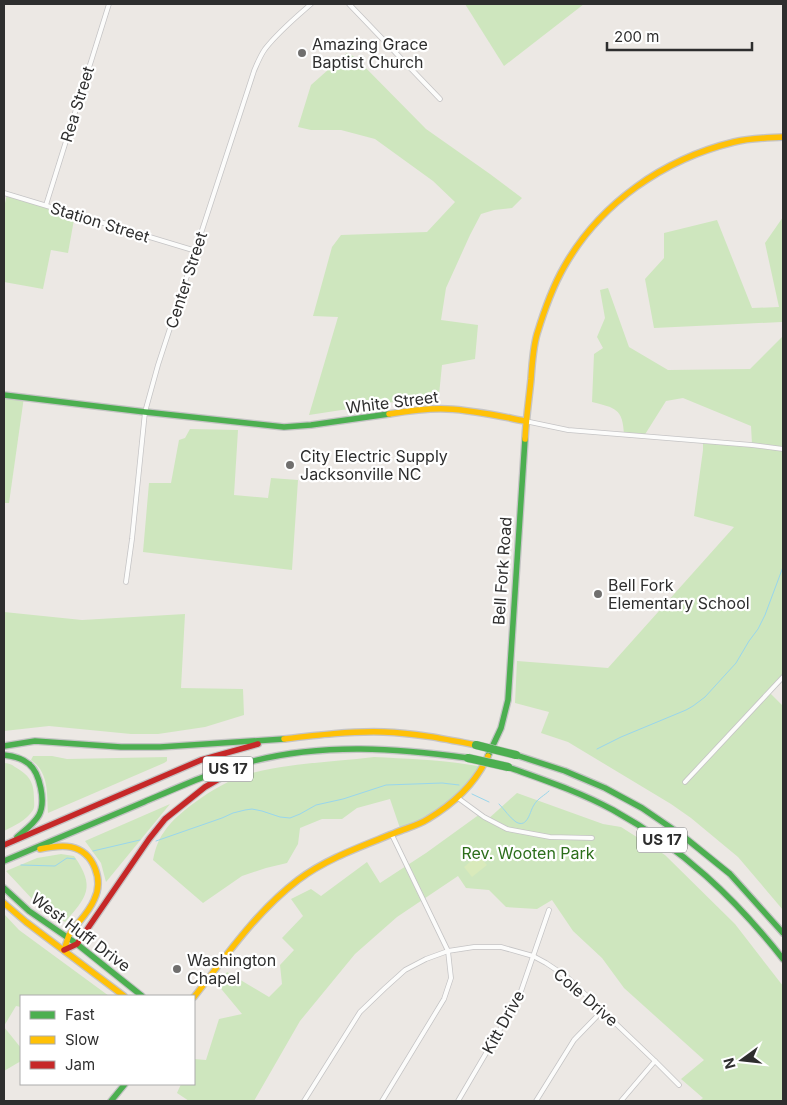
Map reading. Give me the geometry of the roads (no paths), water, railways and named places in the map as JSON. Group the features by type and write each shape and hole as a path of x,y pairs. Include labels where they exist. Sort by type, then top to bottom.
{"main road":[{"name":"Bell Fork Road","path":"195,996 243,934 268,906 298,880 328,861 427,820 458,798 483,768 501,728 508,700 525,422 531,373 538,330 549,296 564,264 583,236 606,211 633,188 666,167 697,154 736,142 783,136"},
{"name":"White Street","path":"4,395 284,427 311,426 418,410 447,409 525,422"},
{"name":"US 17","path":"4,845 200,760 241,748 280,739 326,734 383,732 430,736 516,755 565,771 597,784 642,808 683,836 730,874 783,933"},
{"path":"4,746 35,741 121,747 160,747 280,739"},
{"name":"US 17","path":"4,861 198,779 253,761 290,754 343,749 425,752 468,758 508,767 583,795 621,814 661,839 698,867 730,896 764,934 783,959"},
{"path":"4,755 18,758 32,766 39,782 42,799 39,814 30,826 13,841"},
{"path":"64,950 76,944 149,839 166,819 205,787 253,761"},
{"path":"25,851 62,845 81,850 93,863 98,878 98,891 94,903 68,938 64,950"},
{"name":"West Huff Drive","path":"4,888 29,911 76,944 141,995"},
{"name":"West Huff Drive","path":"4,903 21,919 123,995"},
{"path":"111,1101 124,1085"}],"street":[{"name":"Rea Street","path":"46,205 109,4"},
{"name":"Center Street","path":"126,582 146,412 158,365 254,71 264,51 274,38 311,4"},
{"path":"349,4 440,98"},
{"name":"Station Street","path":"4,193 196,251"},
{"name":"White Street","path":"525,422 568,430 783,449"},
{"path":"685,782 783,677"},
{"path":"458,798 484,817 507,829 550,837 592,838"},
{"path":"382,1101 444,998 451,978 448,951 392,835"},
{"name":"Kitt Drive","path":"458,1101 519,996 549,910"},
{"name":"Cole Drive","path":"304,1101 360,1012 384,988 405,970 426,959 448,951 474,947 501,947 533,956 567,977 679,1085"},
{"path":"536,1101 574,1040 603,1010"},
{"path":"621,1101 656,1061"}],"waterway":[{"path":"597,749 686,710 705,697 736,663 758,629 783,567"},
{"path":"156,841 245,810 252,809 290,818 316,805 343,799 386,785 442,783 459,785"},
{"path":"499,804 516,822 523,823 528,818 535,803 549,791"},
{"path":"472,794 489,802"},
{"path":"93,851 140,840"},
{"path":"21,865 55,866 67,858 75,859"}],"place":[{"name":"Amazing Grace Baptist Church","path":"302,53"},
{"name":"City Electric Supply Jacksonville NC","path":"290,465"},
{"name":"Bell Fork Elementary School","path":"598,594"},
{"name":"Washington Chapel","path":"177,969"}],"park label":[{"name":"Rev. Wooten Park","path":"528,853"}]}
